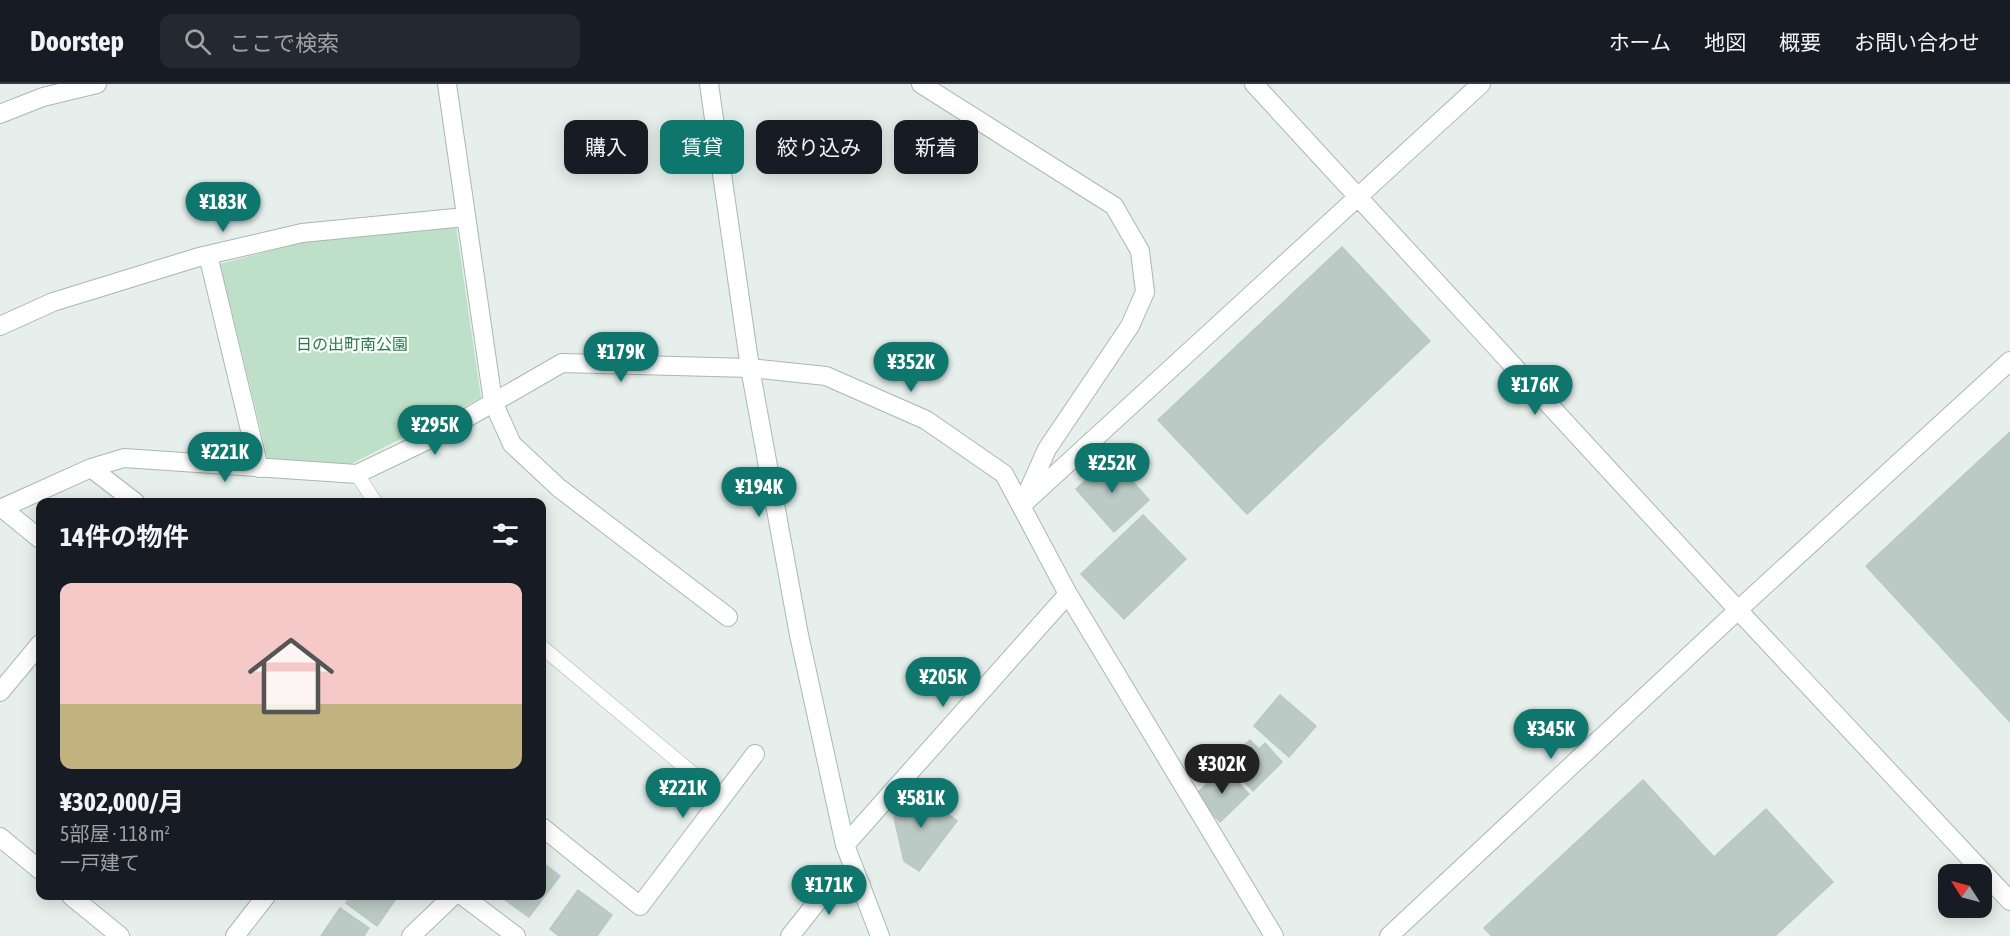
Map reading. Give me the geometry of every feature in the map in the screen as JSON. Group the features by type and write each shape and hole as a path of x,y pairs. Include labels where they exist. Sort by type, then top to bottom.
{"street":[{"path":"0,114 43,97 97,84"},
{"path":"447,84 493,402 512,444 551,480 728,617"},
{"path":"709,84 750,368 799,635 845,845 880,936"},
{"path":"921,84 1114,206 1140,252 1145,292 1130,326 1047,449 1022,505"},
{"path":"1254,84 1738,610 2010,901"},
{"path":"1022,505 1481,84"},
{"path":"0,326 53,302 208,255 302,233 465,217"},
{"path":"208,255 259,468"},
{"path":"1389,936 1738,610 2010,361"},
{"path":"36,536 1,508 91,468 124,458 357,474 430,439 562,363 750,368 826,376 927,420 1004,474 1068,594 1274,936"},
{"path":"91,468 130,498"},
{"path":"845,845 1068,594"},
{"path":"0,692 36,649"},
{"path":"546,830 640,906 755,754"},
{"path":"0,837 36,867"},
{"path":"790,936 821,897 861,885"},
{"path":"76,900 120,936"},
{"path":"235,936 263,900"},
{"path":"411,936 449,900"},
{"path":"467,900 516,936"}],"lane":[{"path":"357,474 372,498"},
{"path":"546,650 722,798"}],"green space":[{"name":"日の出町南公園","path":"456,226 481,398 351,464 268,459 220,264 304,242"}],"building":[{"path":"1342,247 1430,341 1247,514 1158,420"},
{"path":"2010,432 2010,722 1866,566"},
{"path":"1111,457 1149,500 1114,532 1076,489"},
{"path":"1143,515 1186,559 1124,619 1081,574"},
{"path":"1280,695 1316,726 1289,757 1254,726"},
{"path":"1250,740 1259,749 1265,743 1282,762 1253,791 1226,762"},
{"path":"1224,768 1249,794 1220,822 1195,795"},
{"path":"1643,780 1714,857 1766,809 1833,882 1775,936 1492,936 1484,928"},
{"path":"917,789 957,821 919,871 904,861 894,818"},
{"path":"546,865 560,876 546,895"},
{"path":"578,890 612,915 597,936 559,936 550,929"},
{"path":"348,900 395,900 377,926 346,903"},
{"path":"505,900 542,900 529,917"},
{"path":"340,908 369,928 364,936 321,936"}]}
